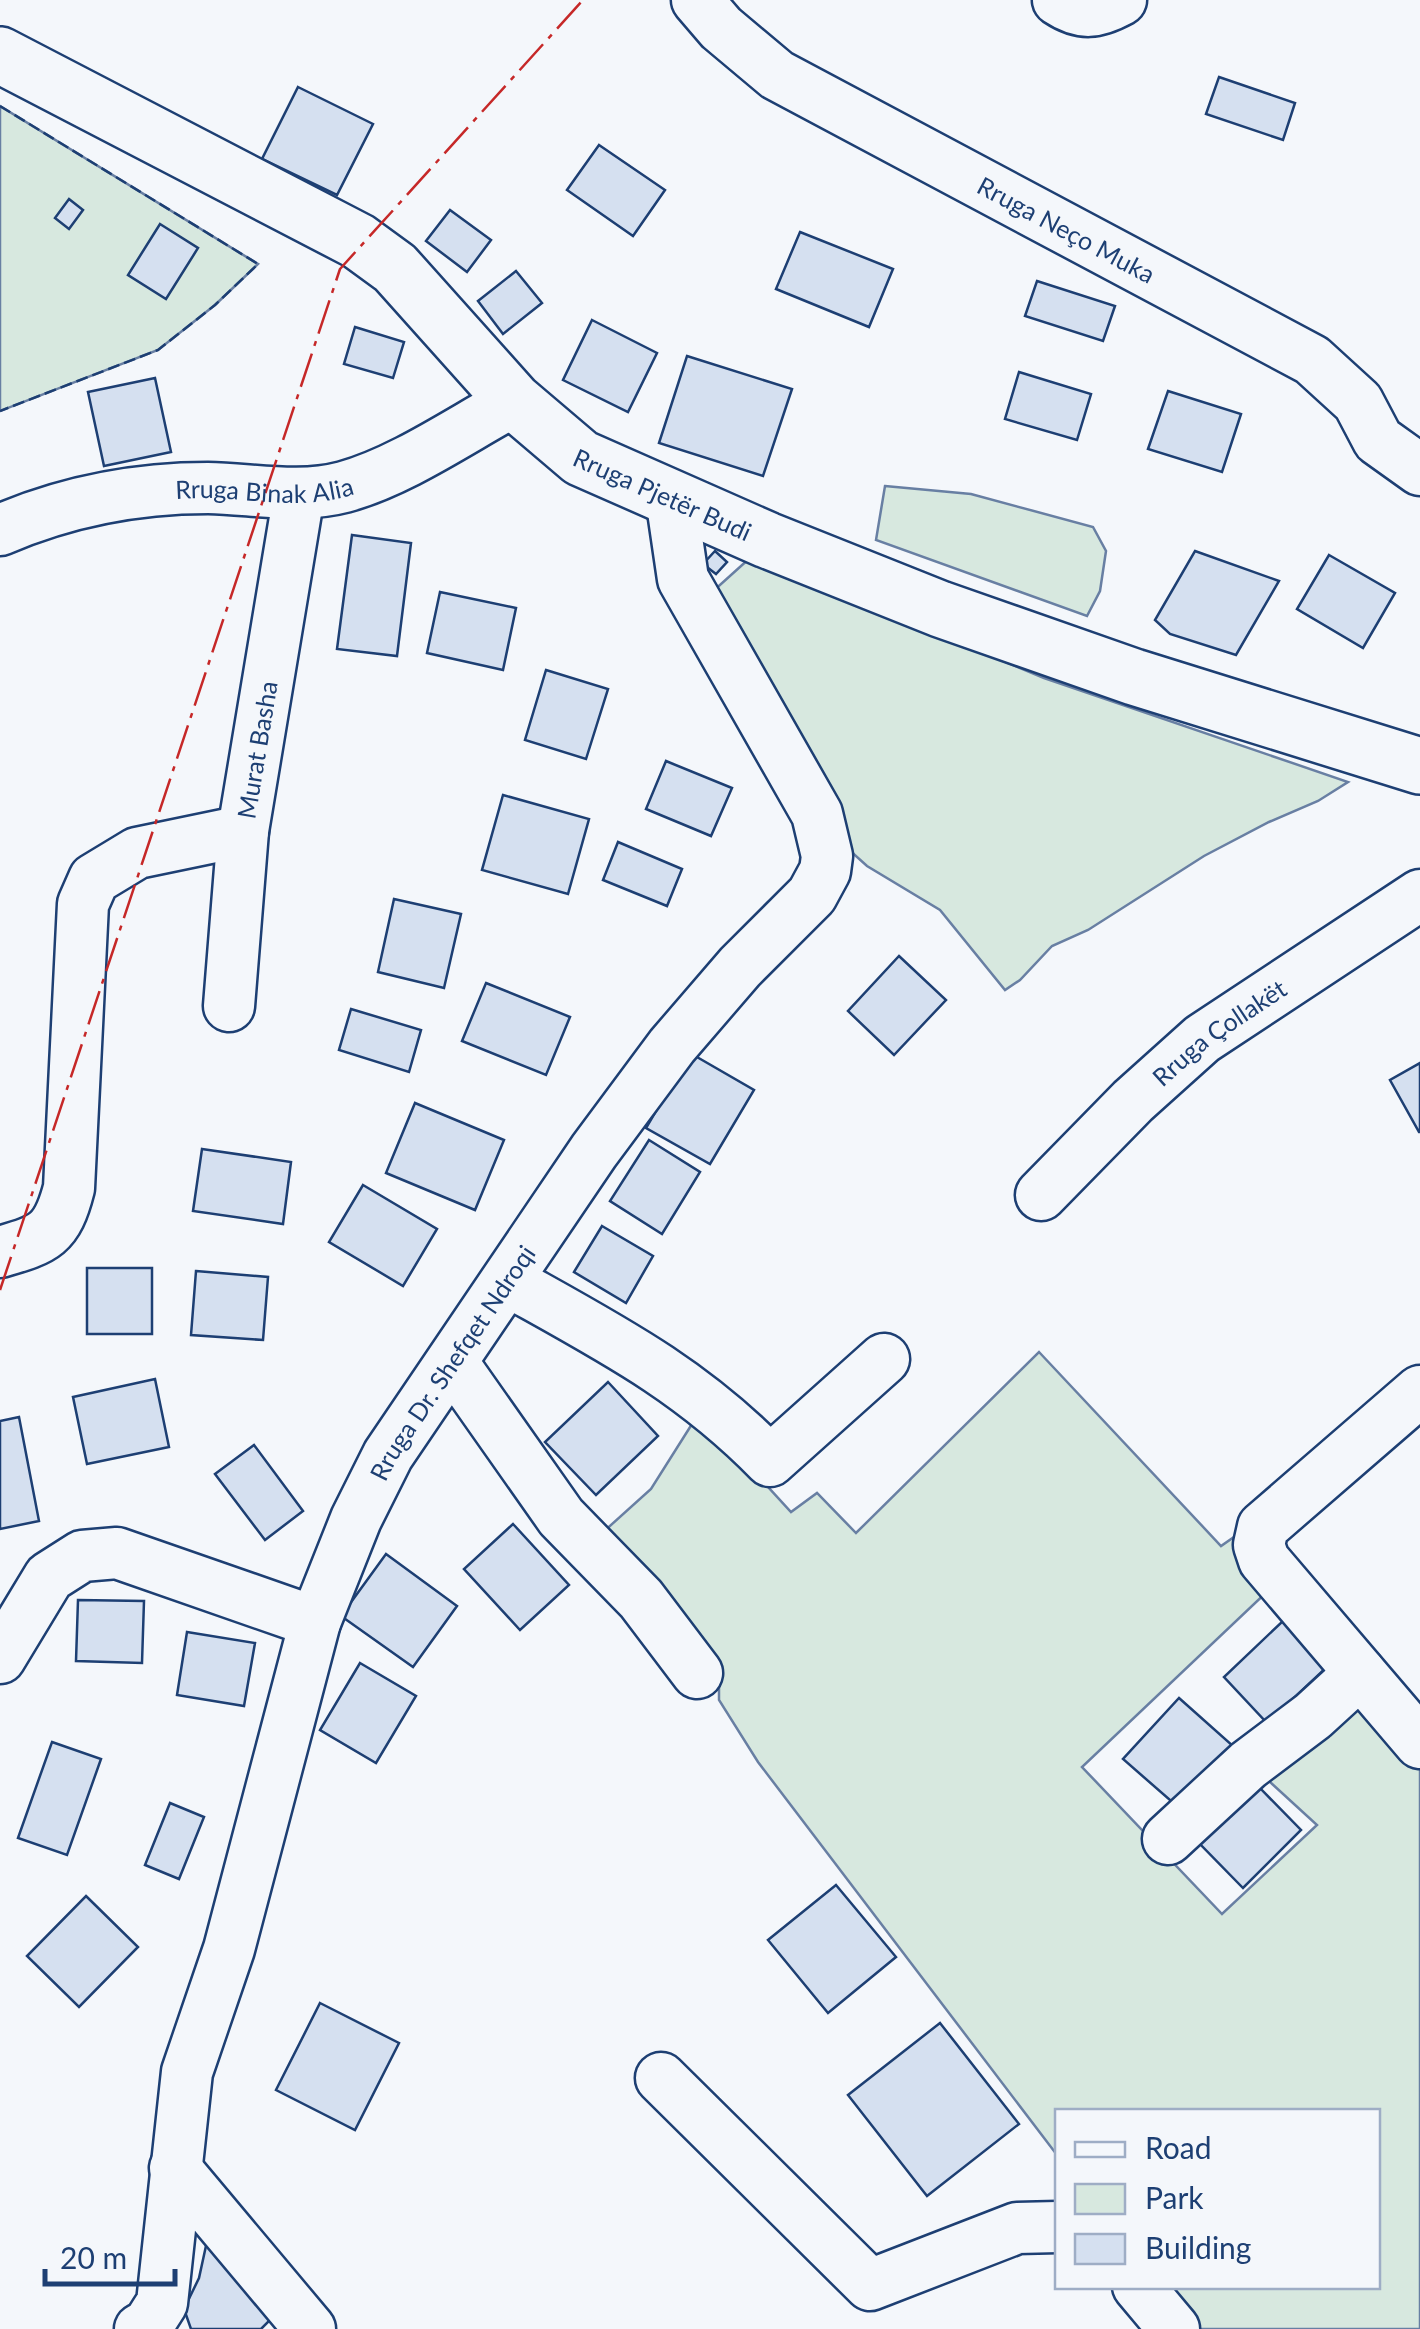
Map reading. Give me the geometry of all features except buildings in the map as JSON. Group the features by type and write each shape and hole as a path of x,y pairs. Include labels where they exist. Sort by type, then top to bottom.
{"main road":[{"name":"Rruga Pjetër Budi","path":"0,56 358,241 406,278 514,400 581,458 766,540 940,609 1134,677 1420,767"}],"street":[{"name":"Rruga Neço Muka","path":"697,0 721,28 777,75 1312,360 1358,402 1378,440 1420,470"},
{"path":"1058,0 1069,8 1099,12 1121,0"},
{"name":"Rruga Binak Alia","path":"0,530 64,507 157,490 207,488 299,494 344,487 381,473 514,400"},
{"name":"Murat Basha","path":"229,1006 243,831 299,494"},
{"name":"Rruga Dr. Shefqet Ndroqi","path":"140,2329 148,2325 162,2303 188,2072 229,1949 315,1622 356,1519 388,1455 594,1151 672,1046 740,966 812,896 825,871 826,842 817,814 684,579 671,497"},
{"path":"0,1252 38,1241 55,1228 70,1188 82,904 94,879 137,854 243,831"},
{"name":"Rruga Çollakët","path":"1041,1196 1133,1100 1202,1039 1420,895"},
{"path":"508,1281 669,1373 714,1407 770,1462 884,1359"},
{"path":"452,1362 561,1516 642,1599 697,1673"},
{"path":"1420,1391 1263,1528 1259,1545 1264,1560 1420,1744"},
{"path":"0,1658 49,1577 82,1556 117,1553 315,1622"},
{"path":"1168,1839 1248,1765 1313,1716 1360,1673"},
{"path":"661,2078 870,2285 1017,2228 1055,2228"},
{"path":"176,2168 310,2329"},
{"path":"1141,2289 1174,2329"}],"green space":[{"path":"0,106 258,264 215,305 158,350 0,411"},
{"path":"885,486 971,494 1093,527 1106,551 1100,591 1087,616 876,540"},
{"path":"751,557 1044,678 1348,782 1318,801 1204,856 1088,930 1052,946 1005,990 940,910 867,866 847,848 711,593"},
{"path":"1039,1352 1221,1546 1234,1537 1271,1588 1082,1767 1222,1914 1317,1825 1259,1772 1351,1701 1420,1761 1420,2329 1190,2329 1160,2289 1380,2289 1380,2109 1055,2109 1055,2152 758,1762 719,1700 719,1681 601,1534 651,1489 692,1424 704,1417 791,1512 817,1493 856,1533"}],"fence":[{"path":"0,106 258,264 215,305 158,350 0,411"}],"power":[{"path":"0,1290 340,269 583,0"}]}
